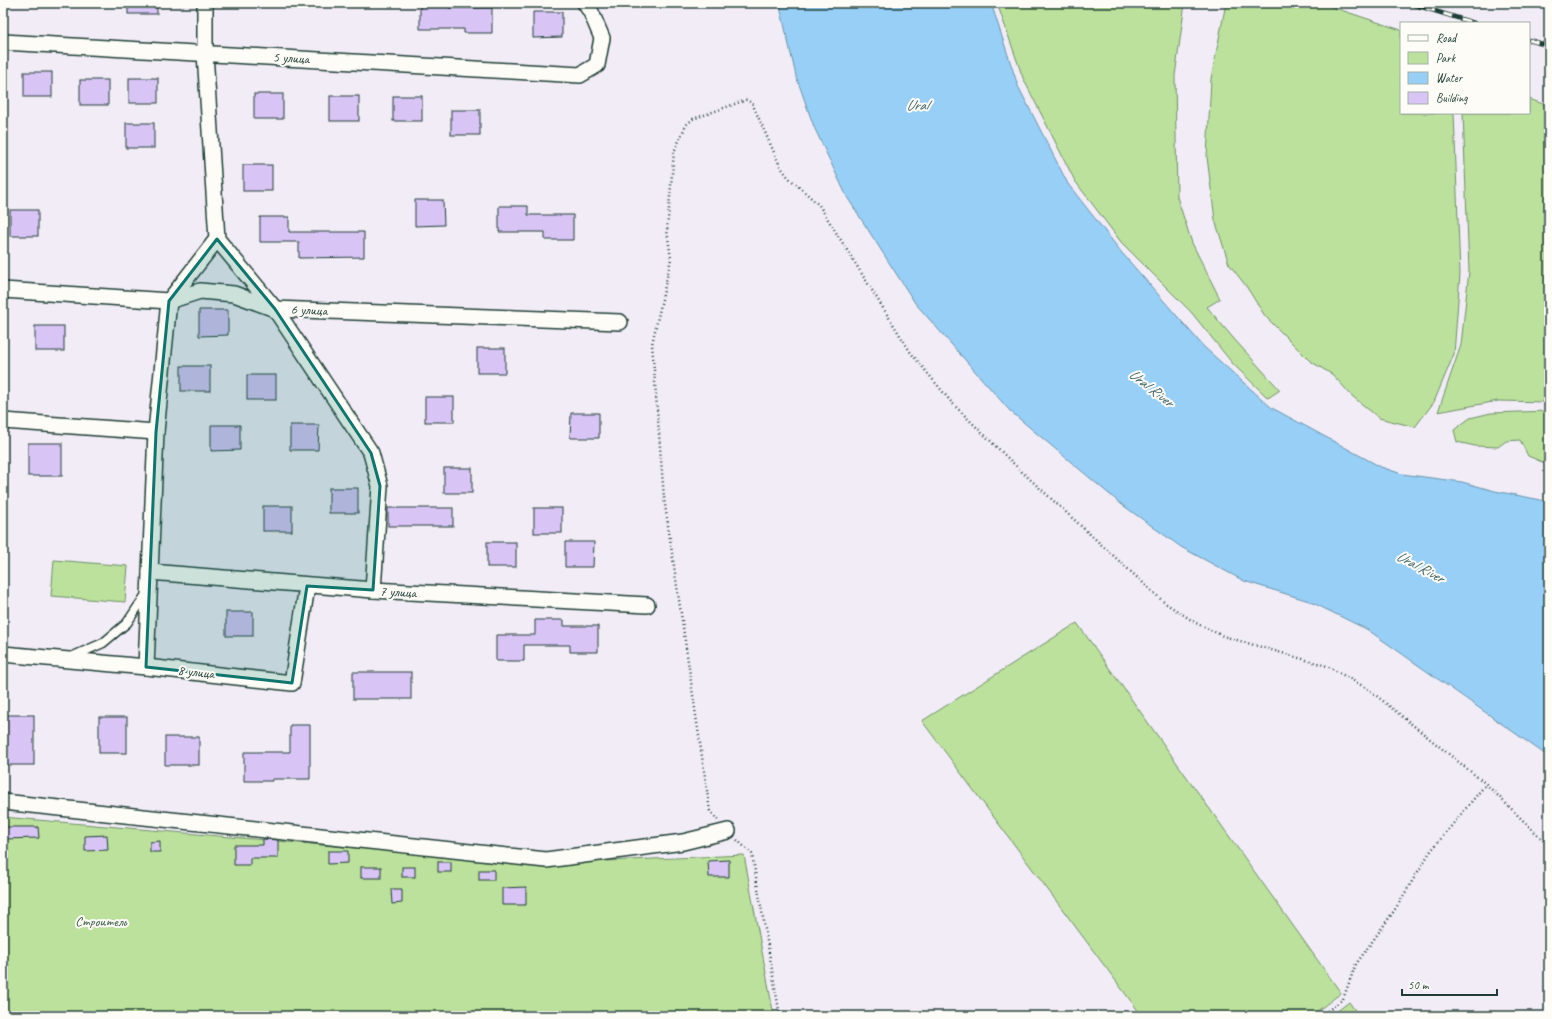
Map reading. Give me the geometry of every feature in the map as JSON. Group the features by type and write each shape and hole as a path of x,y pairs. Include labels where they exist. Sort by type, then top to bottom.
{"street":[{"path":"205,3 205,53 217,239 275,309 371,453 380,486 373,590"},
{"name":"5 улица","path":"3,42 580,75 597,65 602,38 591,12 585,3"},
{"path":"146,667 156,432 169,301 217,239"},
{"name":"6 улица","path":"3,290 169,301 200,291 234,294 275,309 620,322"},
{"path":"3,422 156,432"},
{"name":"7 улица","path":"150,572 307,586 647,605"},
{"name":"8 улица","path":"3,654 146,667 292,683 307,586"},
{"path":"3,802 546,860 683,842 728,831"}],"lane":[{"path":"66,659 103,643 127,623 149,591"}],"path":[{"path":"780,1016 752,854 710,811 664,498 652,344 670,259 667,230 674,152 686,125 693,119 746,100 752,103 780,166 788,177 819,205 911,353 952,403 1021,471 1166,603 1196,623 1223,636 1327,666 1368,689 1486,784 1549,846"},
{"path":"1321,1016 1343,999 1356,964 1394,911 1430,852 1486,784"}],"highlighted area":[{"path":"217,239 275,309 371,453 380,486 373,590 307,586 292,683 146,667 156,432 169,301"}],"green space":[{"path":"997,3 1185,3 1175,76 1177,197 1192,243 1220,299 1207,307 1280,390 1268,398 1233,364 1191,312 1121,242 1075,181 1023,78"},
{"path":"1226,3 1320,3 1400,30 1400,114 1454,114 1460,274 1454,354 1434,402 1415,427 1379,418 1352,396 1333,375 1310,361 1265,316 1246,286 1229,264 1215,220 1207,157 1211,79"},
{"path":"1530,99 1549,106 1549,402 1498,401 1438,412 1461,345 1469,271 1463,114 1530,114"},
{"path":"1549,411 1549,465 1528,456 1520,440 1506,441 1498,447 1475,446 1457,442 1454,430 1470,418 1491,413"},
{"path":"54,560 128,566 125,602 51,596"},
{"path":"1077,623 1341,993 1311,1016 1142,1016 922,721"},
{"name":"Строитель","path":"3,817 538,864 744,855 774,1016 3,1016"},
{"path":"1349,1002 1359,1016 1331,1016"}],"water":[{"name":"Ural","path":"780,3 991,3 1018,86 1068,184 1122,253 1204,347 1272,408 1381,467 1402,474 1462,482 1495,491 1541,500 1549,504 1549,757 1368,630 1309,601 1244,581 1181,547 1121,504 1010,411 915,303 847,197 814,127 796,76"}],"building":[{"path":"128,3 157,3 157,14 128,14"},
{"path":"420,4 449,4 449,8 492,8 492,33 464,33 464,29 420,29"},
{"path":"533,12 562,12 562,37 533,38"},
{"path":"24,72 52,72 52,97 24,97"},
{"path":"129,78 158,78 158,103 129,103"},
{"path":"80,80 108,80 108,105 80,105"},
{"path":"254,94 283,94 283,119 254,119"},
{"path":"330,96 359,96 359,121 330,121"},
{"path":"393,96 422,96 422,121 393,121"},
{"path":"451,110 480,110 480,135 451,135"},
{"path":"126,123 154,123 154,148 126,148"},
{"path":"243,165 272,165 272,191 243,191"},
{"path":"415,200 443,200 444,225 415,226"},
{"path":"499,206 528,206 528,215 573,215 573,240 545,240 545,232 499,232"},
{"path":"10,210 38,210 38,236 10,236"},
{"path":"260,217 289,217 289,232 364,232 364,257 299,258 299,242 260,242"},
{"path":"199,310 228,310 228,335 199,336"},
{"path":"35,326 64,326 64,351 35,351"},
{"path":"477,348 505,348 505,373 477,373"},
{"path":"181,366 210,366 210,391 181,391"},
{"path":"247,375 276,375 276,400 247,400"},
{"path":"425,397 454,397 454,422 425,422"},
{"path":"571,413 599,413 599,438 570,438"},
{"path":"211,425 240,425 240,450 211,451"},
{"path":"290,425 319,425 318,450 290,450"},
{"path":"28,443 62,443 62,476 28,476"},
{"path":"444,468 472,468 472,493 444,493"},
{"path":"329,488 358,488 358,513 329,513"},
{"path":"263,506 292,506 292,531 263,531"},
{"path":"388,508 453,508 453,526 388,526"},
{"path":"534,508 562,508 562,533 534,533"},
{"path":"487,542 516,542 516,567 487,567"},
{"path":"565,542 594,542 593,567 565,567"},
{"path":"226,612 253,612 253,636 226,636"},
{"path":"535,620 564,620 564,626 598,626 598,652 570,652 570,645 524,645 524,661 496,661 496,635 535,635"},
{"path":"353,672 411,672 411,699 353,699"},
{"path":"3,715 34,715 34,765 3,765"},
{"path":"99,717 127,717 127,753 99,753"},
{"path":"290,725 310,725 310,779 244,781 244,752 290,752"},
{"path":"165,737 199,737 199,765 165,765"},
{"path":"3,827 38,827 39,838 3,839"},
{"path":"107,835 108,850 85,851 85,836"},
{"path":"263,839 278,840 278,858 250,858 250,865 234,865 234,845 263,845"},
{"path":"160,841 160,852 150,852 150,842"},
{"path":"328,851 348,851 348,863 328,864"},
{"path":"729,860 729,877 709,877 708,861"},
{"path":"438,862 451,862 451,872 438,872"},
{"path":"361,867 381,867 381,878 361,878"},
{"path":"402,867 415,867 415,877 402,877"},
{"path":"479,870 494,870 494,880 479,880"},
{"path":"526,887 526,905 502,905 502,888"},
{"path":"391,889 402,889 402,903 392,904"}],"railway":[{"path":"1409,3 1471,22"},
{"path":"1530,40 1549,46"}],"water label":[{"name":"Ural River","path":"1151,388"},
{"name":"Ural River","path":"1420,567"}]}
